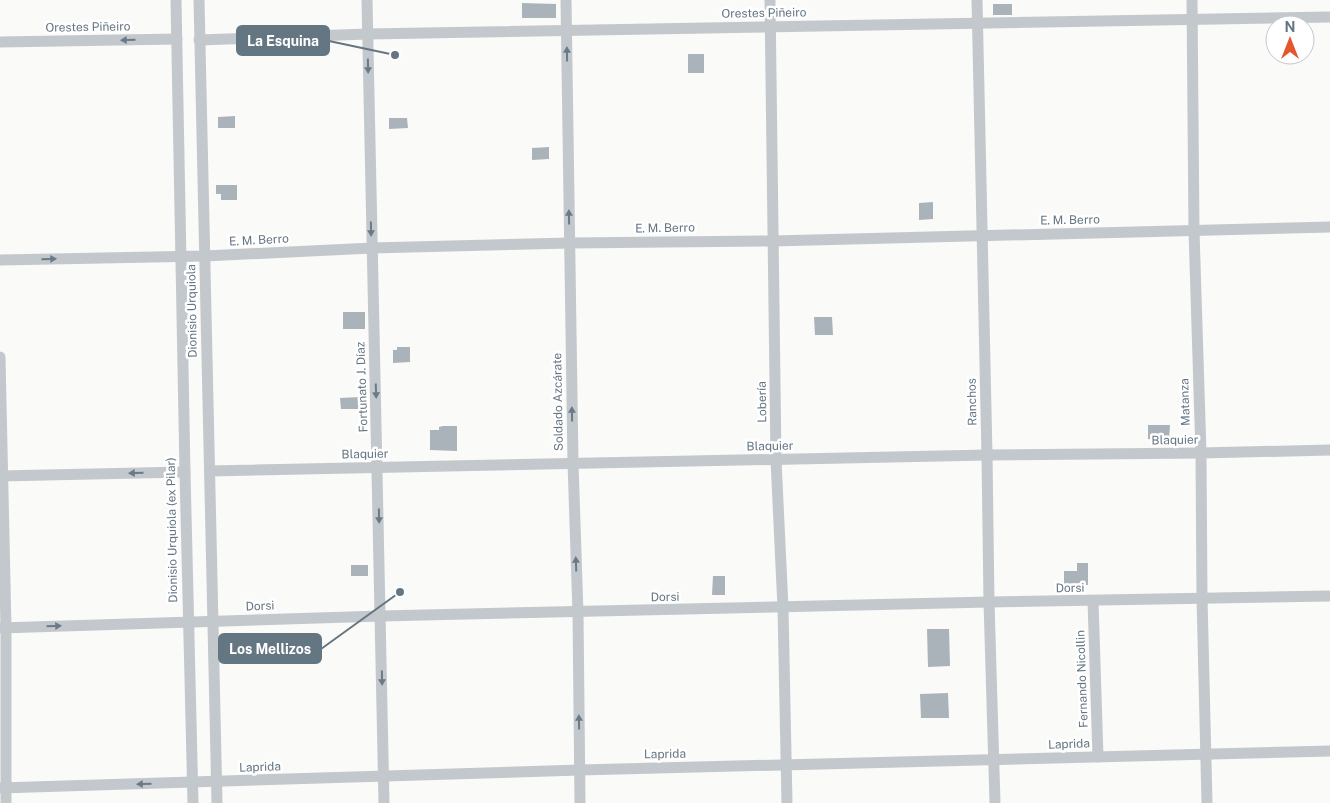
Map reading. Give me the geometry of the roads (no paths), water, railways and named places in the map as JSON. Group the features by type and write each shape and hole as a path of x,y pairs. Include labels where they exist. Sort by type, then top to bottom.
{"street":[{"name":"Dionisio Urquiola","path":"176,0 180,256"},
{"name":"Dionisio Urquiola","path":"199,0 214,622"},
{"name":"Fortunato J. Díaz","path":"367,0 384,803"},
{"name":"Soldado Azcárate","path":"566,0 580,803"},
{"name":"Lobería","path":"770,0 776,460 783,608 788,803"},
{"name":"Ranchos","path":"977,0 995,803"},
{"name":"Matanza","path":"1192,0 1194,231 1207,803"},
{"name":"Orestes Piñeiro","path":"199,40 368,34 1330,17"},
{"name":"Orestes Piñeiro","path":"0,42 177,40"},
{"name":"E. M. Berro","path":"0,260 205,256 372,248 570,243 982,236 1330,227"},
{"name":"Dionisio Urquiola (ex Pilar)","path":"180,256 193,803"},
{"path":"0,358 3,788 6,803"},
{"name":"Blaquier","path":"210,471 1330,450"},
{"path":"2,476 185,472"},
{"name":"Dorsi","path":"3,628 381,616 1330,596"},
{"name":"Fernando Nicollin","path":"1092,601 1098,756"},
{"path":"214,622 217,803"},
{"name":"Laprida","path":"3,788 580,770 1330,751"}],"place":[{"name":"La Esquina","path":"395,55"},
{"name":"Los Mellizos","path":"400,592"}]}
